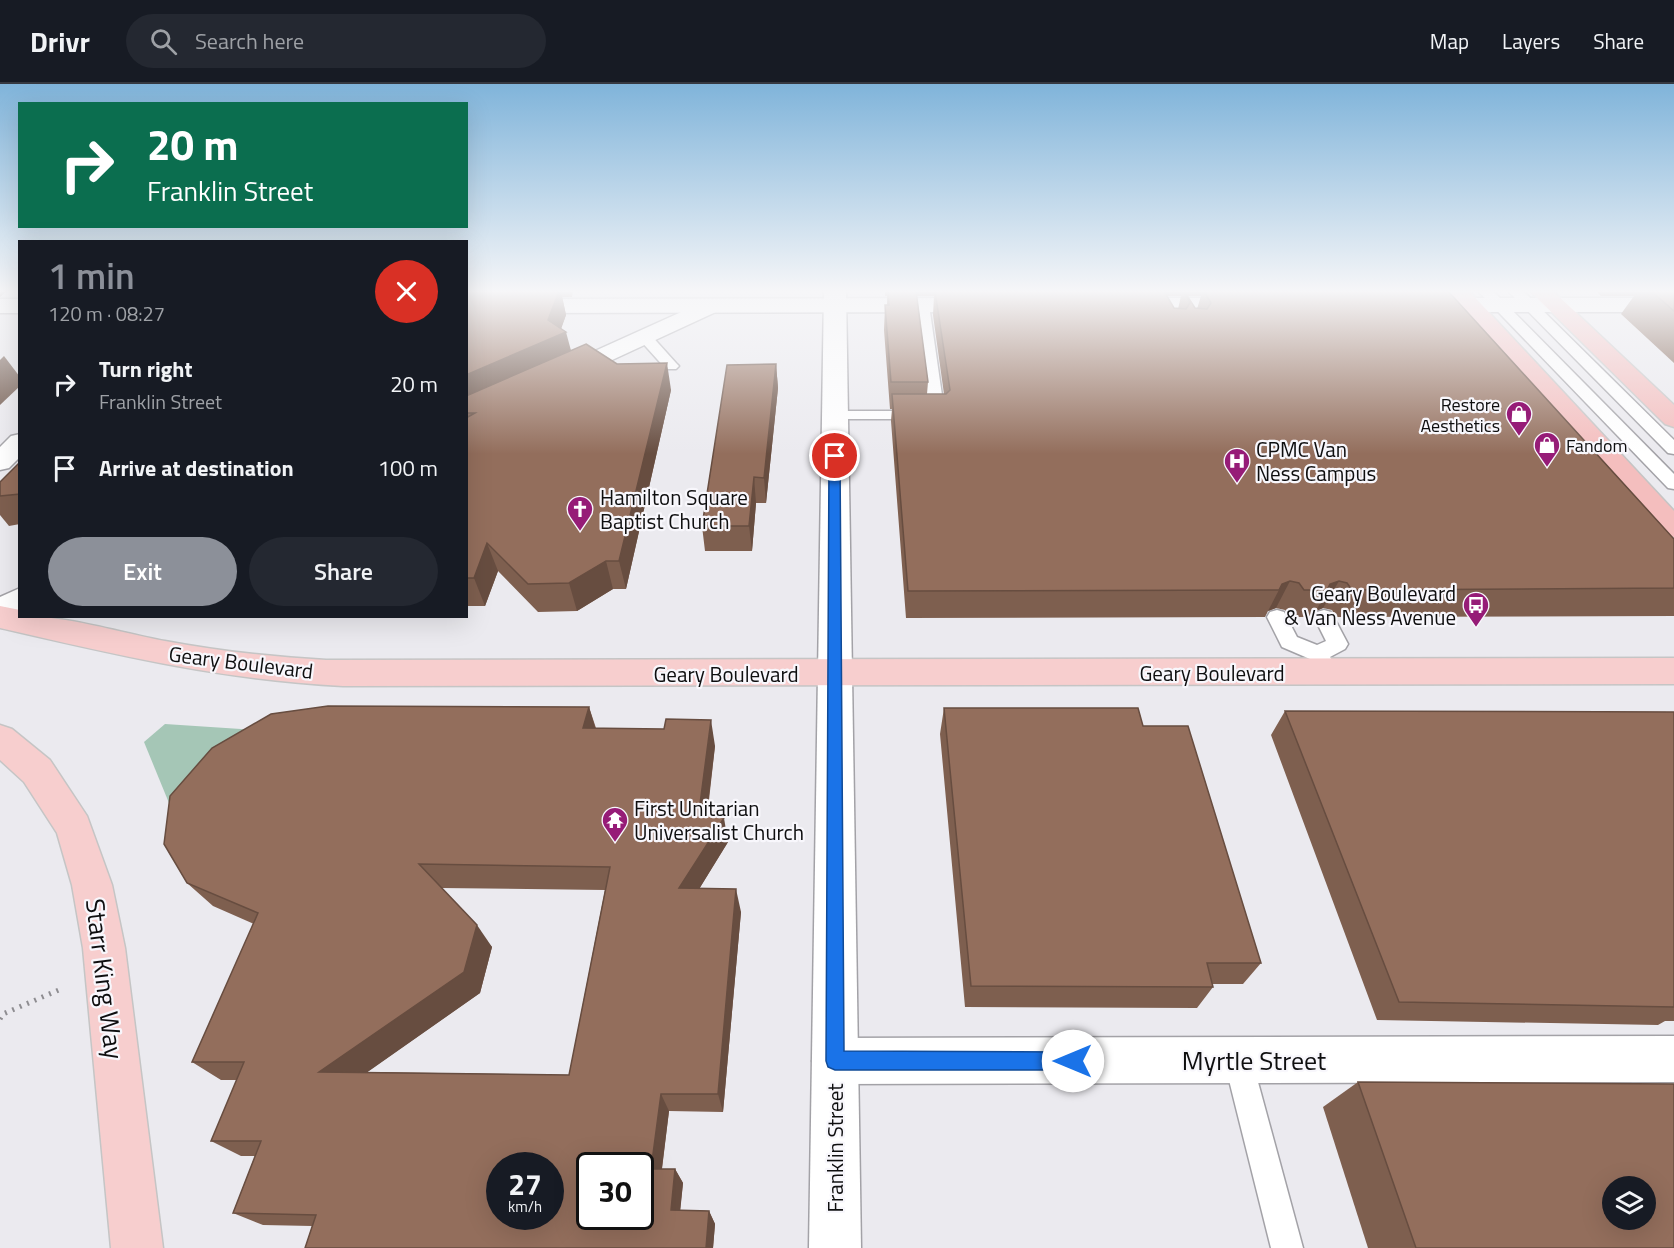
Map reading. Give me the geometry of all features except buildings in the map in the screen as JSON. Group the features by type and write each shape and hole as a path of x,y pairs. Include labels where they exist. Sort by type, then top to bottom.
{"highway":[{"path":"1518,345 1674,528"},
{"path":"1590,345 1674,418"}],"main road":[{"name":"Geary Boulevard","path":"0,615 156,651 223,663 290,670 419,675 835,674 1323,663 1674,671"},
{"name":"Starr King Way","path":"0,739 38,771 74,828 92,885 105,970 137,1248"}],"street":[{"path":"540,385 624,345"},
{"name":"Franklin Street","path":"835,345 835,1248"},
{"path":"0,462 18,444"},
{"path":"0,615 18,601"},
{"name":"Myrtle Street","path":"835,1061 1674,1059"}],"lane":[{"path":"652,345 671,366"},
{"path":"835,416 937,416 927,345"},
{"path":"1527,345 1674,484"},
{"path":"1579,345 1674,449"},
{"path":"1277,617 1289,642 1323,663 1338,644 1324,617"},
{"path":"1238,1060 1287,1248"}],"path":[{"path":"0,1019 3,1014 105,970"}],"green space":[{"path":"165,724 256,730 232,770 169,803 144,742"}],"place":[{"name":"Restore Aesthetics","path":"1519,437"},
{"name":"Fandom","path":"1547,468"},
{"name":"CPMC Van Ness Campus","path":"1237,484"},
{"name":"Hamilton Square Baptist Church","path":"580,532"},
{"name":"Geary Boulevard & Van Ness Avenue","path":"1476,628"},
{"name":"First Unitarian Universalist Church","path":"615,843"}],"route":[{"path":"835,456 835,1061 1073,1061"}]}
